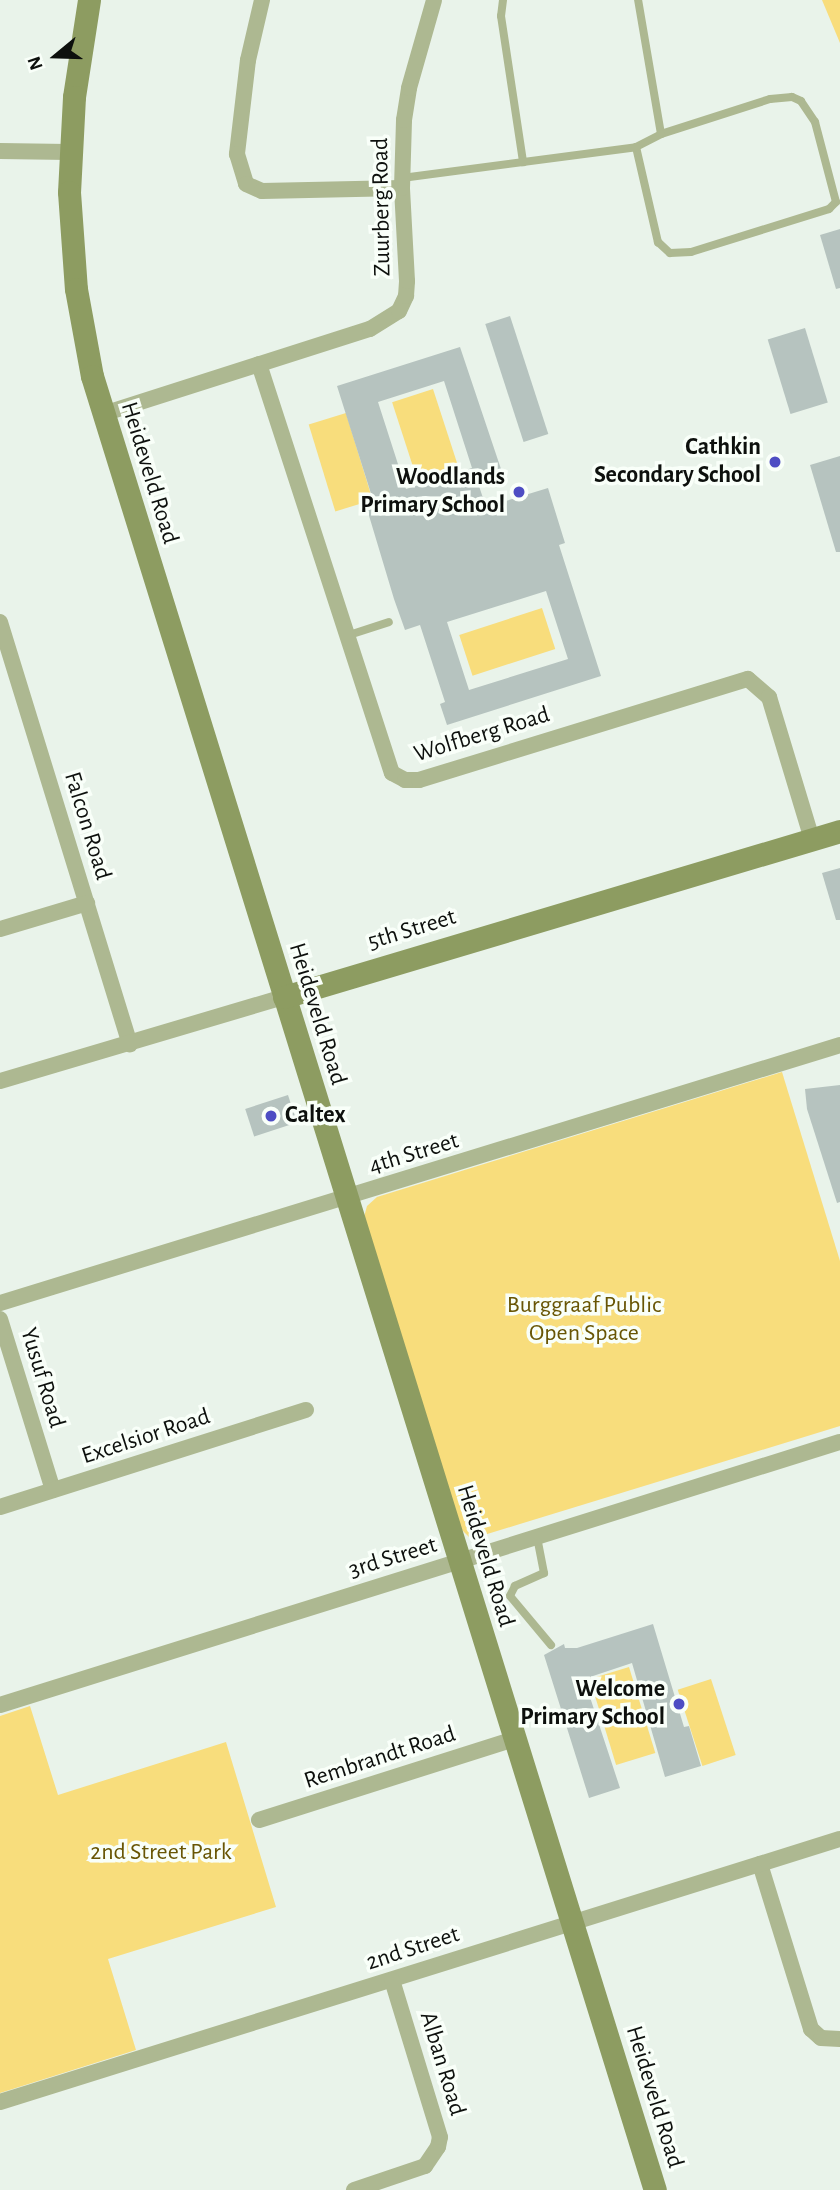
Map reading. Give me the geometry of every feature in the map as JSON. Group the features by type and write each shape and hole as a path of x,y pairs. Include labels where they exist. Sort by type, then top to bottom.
{"street":[{"name":"Heideveld Road","path":"89,0 68,152 76,289 103,414 655,2190"},
{"path":"262,0 248,60 237,154 246,184 262,191 402,183"},
{"name":"Zuurberg Road","path":"103,414 370,329 399,311 406,296 407,281 402,183 409,88 434,0"},
{"path":"0,150 68,152"},
{"name":"Wolfberg Road","path":"259,364 387,766 405,780 739,680 755,682 769,696 812,839"},
{"name":"Falcon Road","path":"0,622 130,1044"},
{"name":"5th Street","path":"0,1081 840,831"},
{"path":"0,929 87,903"},
{"name":"4th Street","path":"0,1303 840,1045"},
{"name":"Yusuf Road","path":"0,1320 53,1490"},
{"name":"Excelsior Road","path":"0,1507 306,1410"},
{"name":"3rd Street","path":"0,1705 840,1442"},
{"name":"Rembrandt Road","path":"259,1820 515,1739"},
{"name":"2nd Street","path":"0,2102 840,1839"},
{"path":"760,1864 811,2029 827,2040 840,2039"},
{"name":"Alban Road","path":"354,2190 425,2166 439,2147 440,2137 392,1980"}],"lane":[{"path":"503,0 501,16 523,162"},
{"path":"638,0 661,134"},
{"path":"402,183 523,162 636,147 661,134 770,99 792,97 809,109 815,122 836,202 829,209 691,251 670,253 658,242 636,147"},
{"path":"346,636 389,622"},
{"path":"537,1537 544,1573 515,1586 510,1596 551,1645"}],"green space":[{"path":"822,0 840,0 840,43"},
{"path":"433,389 459,470 418,483 392,402"},
{"path":"346,413 373,500 335,511 309,424"},
{"path":"542,608 555,649 473,676 459,635"},
{"name":"Burggraaf Public Open Space","path":"782,1072 840,1261 840,1426 471,1539 460,1528 364,1217 367,1206 377,1197"},
{"path":"629,1667 655,1753 616,1765 590,1679"},
{"path":"711,1679 736,1755 702,1766 678,1690"},
{"name":"2nd Street Park","path":"30,1706 58,1795 226,1742 276,1907 108,1959 136,2050 0,2093 0,1716"}],"building":[{"path":"840,229 840,288 836,289 820,235"},
{"path":"510,316 548,434 524,442 485,324"},
{"path":"805,328 828,403 791,414 768,339"},
{"path":"460,347 501,469 476,477 486,507 548,488 565,543 559,545 601,676 447,725 440,704 445,702 420,625 405,630 394,599 367,509 367,502 373,500 337,386","holes":["444,381 472,468 406,489 378,402","546,591 568,659 469,690 447,622"]},
{"path":"840,456 840,552 836,552 810,465"},
{"path":"840,868 840,920 836,920 822,873"},
{"path":"840,1085 840,1202 837,1203 807,1109 805,1089"},
{"name":"Caltex","path":"288,1095 297,1123 254,1136 245,1109"},
{"path":"653,1624 684,1727 689,1726 701,1766 665,1777 632,1663 584,1679 620,1788 589,1798 544,1655 564,1644 565,1648 577,1648"}],"place":[{"name":"Cathkin Secondary School","path":"775,462"},
{"name":"Woodlands Primary School","path":"519,492"},
{"name":"Caltex","path":"271,1116"},
{"name":"Welcome Primary School","path":"679,1704"}]}
